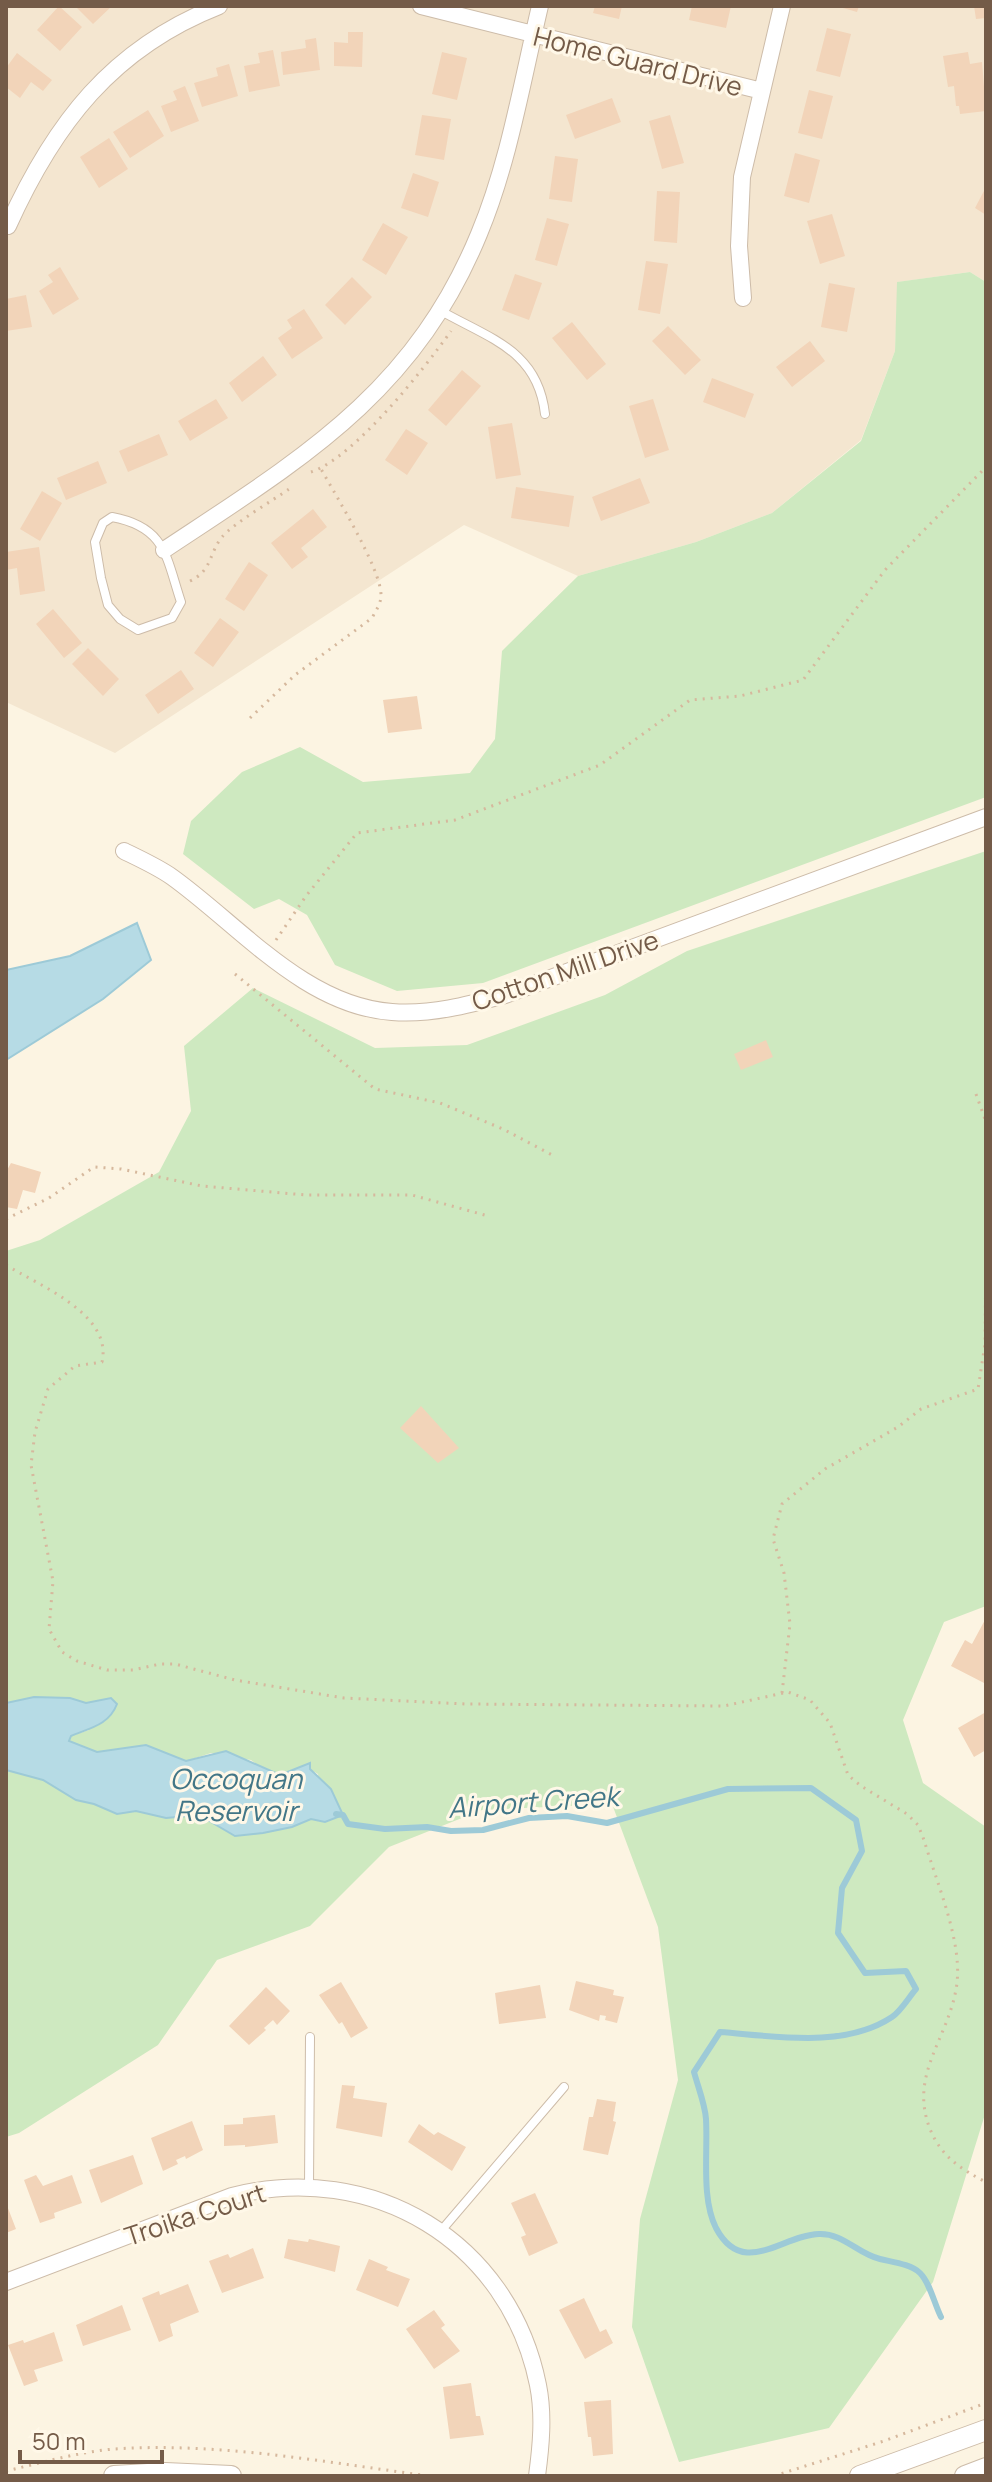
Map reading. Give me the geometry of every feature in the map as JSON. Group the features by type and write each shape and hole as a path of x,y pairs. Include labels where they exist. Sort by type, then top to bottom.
{"street":[{"path":"8,226 46,152 95,86 146,43 178,24 219,6"},
{"name":"Home Guard Drive","path":"421,6 762,91"},
{"path":"164,550 291,466 374,395 411,355 441,311 480,233 496,186 540,6"},
{"path":"743,298 739,246 742,177 782,6"},
{"name":"Cotton Mill Drive","path":"124,851 170,875 313,987 361,1007 390,1012 419,1012 458,1007 505,995 986,817"},
{"name":"Troika Court","path":"6,2282 232,2196 257,2190 309,2186 357,2193 382,2201 440,2232 474,2262 516,2320 538,2387 542,2425 537,2476"},
{"path":"860,2476 986,2430"},
{"path":"965,2476 986,2468"},
{"path":"114,2476 165,2473 231,2476"}],"lane":[{"path":"441,311 514,352 527,364 537,379 545,414"},
{"path":"112,517 153,533 164,550 181,602 172,618 138,630 120,619 108,605 95,542 103,523 112,517"},
{"path":"309,2186 310,2037"},
{"path":"440,2232 564,2087"}],"path":[{"path":"267,953 306,896 357,833 455,820 600,765 690,700 740,696 803,680 885,570 986,467"},
{"path":"250,718 295,675 372,618 379,606 381,592 372,565 321,469"},
{"path":"235,974 375,1089 440,1103 503,1129 554,1156"},
{"path":"976,1094 986,1122"},
{"path":"6,1219 49,1198 94,1167 121,1169 218,1188 306,1195 412,1195 488,1216"},
{"path":"782,1693 790,1624 784,1573 773,1539 782,1504 825,1469 898,1427 921,1409 978,1389 985,1344 986,1247"},
{"path":"6,1265 69,1301 86,1316 102,1341 102,1362 75,1366 48,1389 35,1432 31,1465 53,1581 49,1629 62,1652 77,1661 107,1670 175,1664 235,1680 344,1698 449,1703 724,1706 788,1692 810,1700 830,1723 848,1775 907,1814 918,1825 953,1941 957,1981 945,2027 925,2078 922,2099 936,2144 960,2168 986,2182"},
{"path":"774,2476 884,2441 986,2403"}],"shaded area":[{"path":"6,6 986,6 986,282 970,272 898,282 895,351 861,440 772,513 696,542 578,576 464,525 115,753 6,702"}],"green space":[{"path":"970,272 986,282 986,797 483,983 397,991 335,965 307,915 279,899 254,909 183,854 191,821 242,772 300,747 363,782 470,773 495,739 502,651 578,576 696,542 772,513 861,441 895,351 897,282"},
{"path":"986,851 986,1606 944,1622 903,1720 923,1783 986,1827 986,2111 933,2282 829,2428 679,2462 632,2327 640,2219 678,2080 658,1927 612,1804 482,1810 389,1847 310,1926 217,1960 158,2045 19,2133 6,2137 6,1770 43,1780 76,1800 117,1814 136,1811 166,1818 199,1815 235,1836 292,1827 311,1819 325,1822 318,1774 308,1769 295,1769 280,1775 263,1769 251,1760 211,1753 186,1761 146,1745 97,1752 69,1741 71,1736 89,1730 86,1703 70,1698 6,1703 6,1251 40,1240 159,1172 191,1111 184,1046 253,988 375,1048 467,1045 605,995 687,951"}],"water":[{"path":"137,923 151,960 103,999 6,1060 6,970 70,956"},
{"name":"Occoquan Reservoir","path":"34,1697 70,1698 86,1703 111,1698 117,1704 109,1717 71,1736 69,1741 97,1752 146,1745 186,1761 226,1751 280,1775 310,1763 310,1769 331,1789 343,1815 325,1822 311,1819 292,1827 235,1836 199,1815 166,1818 136,1811 117,1814 76,1800 43,1780 6,1770 6,1703"}],"building":[{"path":"59,6 82,27 60,51 37,30"},
{"path":"75,6 112,6 93,24"},
{"path":"595,6 622,6 619,19 593,13"},
{"path":"692,6 731,6 726,28 689,20"},
{"path":"836,6 859,6 857,12"},
{"path":"974,6 986,6 986,18 976,19"},
{"path":"827,28 851,34 840,77 816,71"},
{"path":"348,32 363,32 362,67 334,66 334,42 348,43"},
{"path":"316,38 320,70 283,75 281,52 306,48 305,40"},
{"path":"273,50 280,86 249,92 244,66 260,63 258,53"},
{"path":"442,52 467,58 457,100 432,94"},
{"path":"968,52 970,64 982,62 986,111 960,114 954,86 948,87 943,56"},
{"path":"17,53 52,80 43,91 31,82 20,98 6,87 6,68"},
{"path":"229,64 238,96 202,107 194,83 218,76 216,68"},
{"path":"185,86 199,121 171,132 161,106 177,100 173,91"},
{"path":"809,90 833,96 822,139 798,133"},
{"path":"612,98 621,122 575,139 566,115"},
{"path":"148,110 164,136 130,158 113,132"},
{"path":"422,115 451,119 444,160 415,155"},
{"path":"670,115 684,163 662,169 649,121"},
{"path":"109,138 128,169 99,188 80,157"},
{"path":"795,153 820,160 809,203 784,196"},
{"path":"555,156 578,159 572,202 549,199"},
{"path":"413,173 439,182 428,217 401,208"},
{"path":"986,187 986,215 975,208"},
{"path":"657,191 680,192 677,243 654,241"},
{"path":"832,214 845,256 820,264 807,221"},
{"path":"547,218 569,224 557,266 535,260"},
{"path":"383,223 408,237 386,275 362,260"},
{"path":"646,261 668,264 660,314 638,310"},
{"path":"60,267 79,299 53,315 39,291 53,282 48,275"},
{"path":"515,274 542,283 529,320 502,310"},
{"path":"352,277 372,297 345,325 325,305"},
{"path":"829,283 855,288 847,332 821,327"},
{"path":"26,295 32,327 6,331 6,299"},
{"path":"304,309 323,338 292,359 278,338 292,328 287,320"},
{"path":"572,322 606,364 587,380 552,338"},
{"path":"668,326 701,360 685,375 652,341"},
{"path":"810,341 825,361 792,387 776,367"},
{"path":"263,356 277,375 242,402 229,383"},
{"path":"462,370 481,386 446,426 428,410"},
{"path":"712,378 754,394 745,418 703,402"},
{"path":"216,399 228,418 190,441 178,421"},
{"path":"653,399 669,450 645,458 629,406"},
{"path":"512,423 521,475 496,479 488,427"},
{"path":"406,429 428,443 407,475 385,460"},
{"path":"159,434 168,455 128,472 119,451"},
{"path":"98,461 107,483 66,500 57,478"},
{"path":"640,478 650,503 601,521 592,497"},
{"path":"516,487 574,496 569,527 511,518"},
{"path":"42,491 62,503 40,541 20,529"},
{"path":"313,509 327,527 301,548 308,557 292,569 271,543"},
{"path":"39,547 45,591 20,595 17,568 6,570 6,552"},
{"path":"249,562 268,575 244,611 225,599"},
{"path":"53,609 82,643 64,658 36,624"},
{"path":"220,618 239,632 213,667 194,653"},
{"path":"88,648 119,679 103,696 72,664"},
{"path":"181,670 194,689 158,714 145,695"},
{"path":"417,696 422,729 388,733 383,700"},
{"path":"766,1040 773,1057 741,1070 734,1054"},
{"path":"11,1163 41,1172 35,1193 23,1190 17,1209 6,1207 6,1172"},
{"path":"421,1406 459,1448 438,1463 400,1428"},
{"path":"986,1618 986,1684 951,1666 965,1640 972,1644"},
{"path":"986,1712 986,1750 974,1757 958,1728"},
{"path":"576,1981 614,1990 613,1995 624,1997 617,2023 605,2020 606,2016 600,2015 599,2021 569,2010"},
{"path":"341,1982 368,2028 351,2038 319,1995"},
{"path":"540,1985 546,2018 499,2024 495,1993"},
{"path":"266,1987 290,2011 277,2025 273,2020 249,2045 229,2026"},
{"path":"342,2085 355,2086 353,2098 387,2103 382,2137 336,2128"},
{"path":"597,2099 616,2102 613,2121 616,2122 608,2155 583,2150 589,2117 593,2117"},
{"path":"275,2115 278,2143 224,2146 224,2125 243,2124 243,2118"},
{"path":"192,2121 203,2150 186,2159 185,2156 176,2160 178,2164 163,2171 151,2138"},
{"path":"419,2124 434,2135 438,2132 466,2147 452,2171 408,2142"},
{"path":"133,2155 143,2184 101,2203 89,2170"},
{"path":"36,2175 43,2186 72,2175 82,2203 54,2213 55,2218 40,2223 24,2180"},
{"path":"535,2193 558,2243 529,2256 521,2237 526,2235 511,2203"},
{"path":"6,2203 16,2229 6,2233"},
{"path":"288,2239 308,2242 309,2239 340,2246 335,2272 284,2258"},
{"path":"253,2248 264,2278 222,2293 209,2261 228,2254 230,2258"},
{"path":"369,2259 388,2267 386,2270 410,2279 398,2307 356,2290"},
{"path":"188,2284 199,2312 170,2324 173,2336 159,2342 142,2298"},
{"path":"584,2298 600,2332 606,2329 613,2343 585,2359 559,2310"},
{"path":"122,2305 131,2330 83,2346 76,2325"},
{"path":"434,2310 445,2325 441,2328 460,2351 434,2369 406,2329"},
{"path":"54,2332 63,2361 34,2370 38,2381 24,2386 8,2345 23,2340 24,2343"},
{"path":"471,2383 476,2416 480,2416 484,2435 450,2439 443,2387"},
{"path":"611,2400 613,2454 593,2456 584,2402"}],"waterway":[{"name":"Airport Creek","path":"336,1814 343,1815 348,1824 385,1829 427,1827 451,1831 483,1830 529,1818 567,1816 607,1823 728,1789 811,1788 856,1820 862,1851 842,1888 838,1933 865,1973 906,1971 916,1989 892,2017 852,2033 808,2038 720,2032 694,2072 706,2119 708,2203 716,2228 727,2243 738,2251 751,2253 819,2234 836,2237 872,2256 912,2267 927,2282 941,2317"}]}
